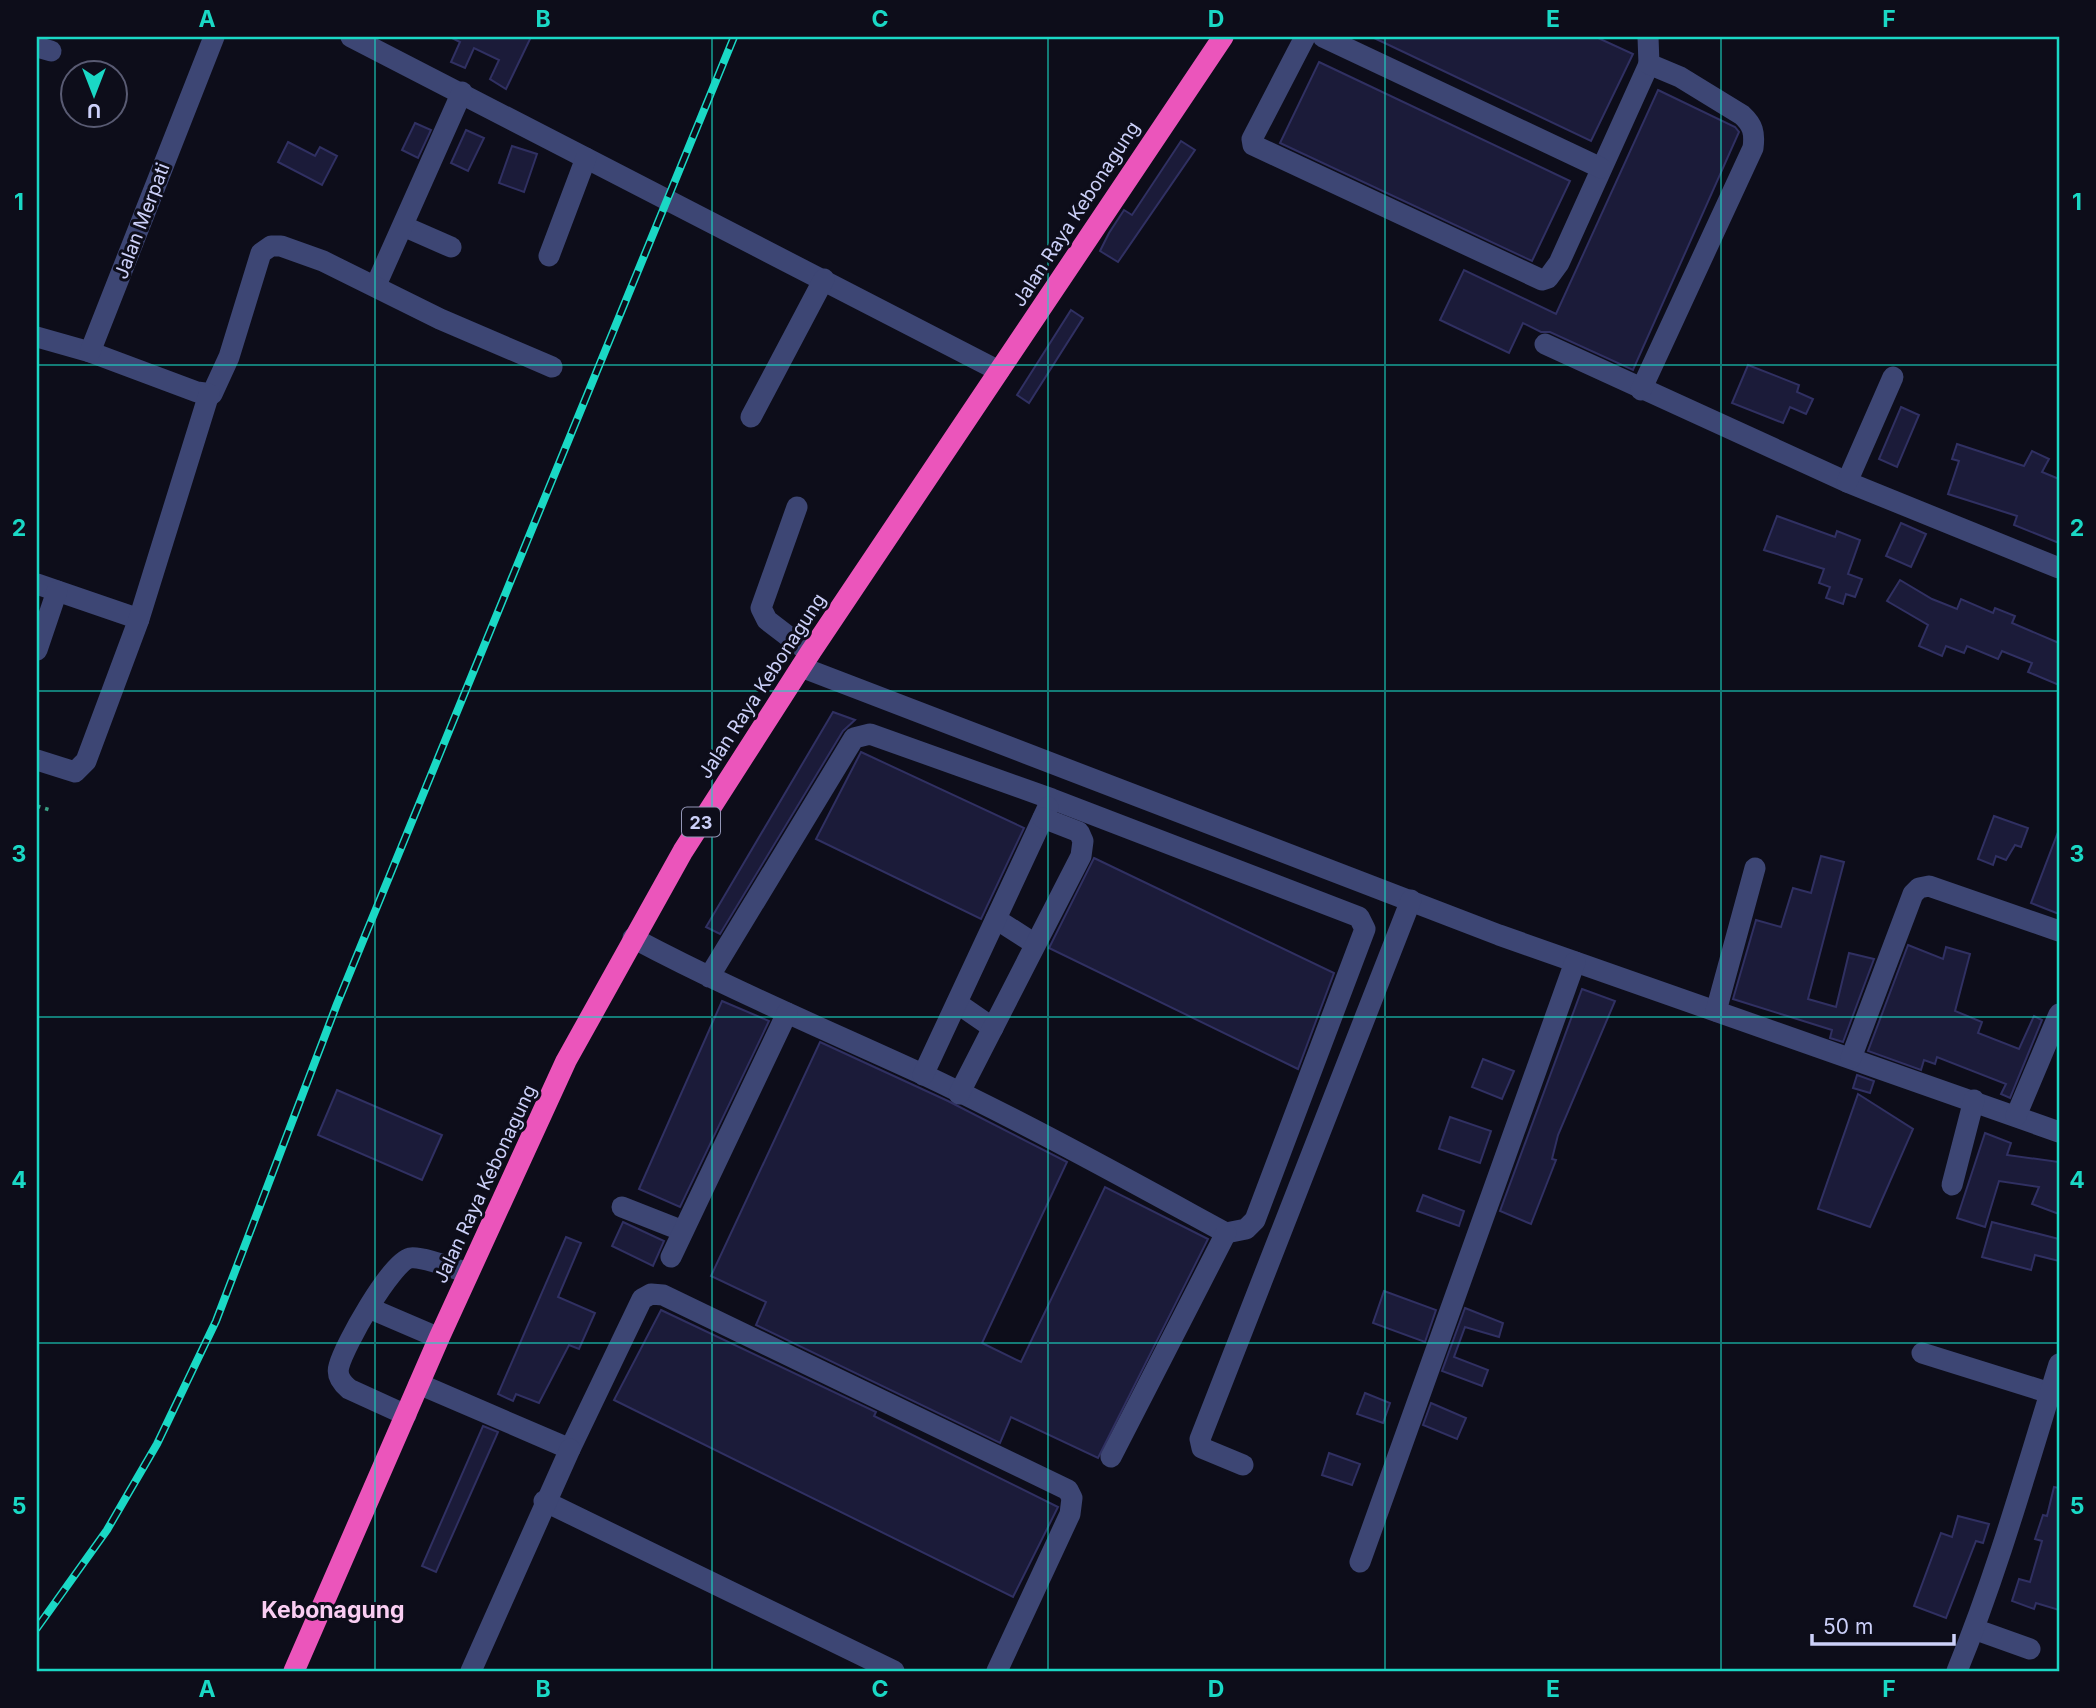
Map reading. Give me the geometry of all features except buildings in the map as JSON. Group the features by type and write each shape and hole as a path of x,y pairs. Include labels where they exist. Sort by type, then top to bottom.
{"highway":[{"name":"Jalan Raya Kebonagung","path":"294,1671 468,1273 566,1061 633,937 683,850 806,660 1223,37"}],"street":[{"name":"Jalan Merpati","path":"90,352 214,37"},
{"path":"351,37 463,92 999,371"},
{"path":"1305,37 1252,139 1254,145 1538,278 1548,278 1559,263 1649,64 1648,37"},
{"path":"1324,37 1601,168"},
{"path":"1641,390 1753,148 1755,134 1751,123 1742,115 1680,77 1649,64"},
{"path":"376,285 463,92"},
{"path":"548,256 586,158"},
{"path":"403,226 451,247"},
{"path":"37,337 90,352 209,394 214,393 261,253 271,246 281,246 376,285 440,319 552,367"},
{"path":"751,417 824,279"},
{"path":"1545,344 1641,390 1768,443 1847,482 2059,568"},
{"path":"1847,482 1893,377"},
{"path":"37,760 75,772 86,761 139,619 209,394"},
{"path":"797,507 761,608 768,620 806,660 1410,900 1574,962 2059,1132"},
{"path":"37,584 139,619"},
{"path":"37,650 57,591"},
{"path":"633,937 709,977 923,1075 1060,1142 1226,1233 1246,1229 1255,1220 1365,929 1364,922 1359,917 1048,809 870,734 853,738 709,977"},
{"path":"923,1075 1048,809"},
{"path":"959,1094 1081,856 1083,841 1079,832 1048,809"},
{"path":"1716,1011 1755,868"},
{"path":"1851,1058 1913,894 1919,888 1929,887 2059,931"},
{"path":"1243,1465 1202,1447 1200,1439 1410,900"},
{"path":"996,919 1035,944"},
{"path":"1360,1562 1574,962"},
{"path":"957,1003 993,1028"},
{"path":"671,1257 787,1013"},
{"path":"2016,1116 2059,1014"},
{"path":"1952,1185 1973,1101"},
{"path":"622,1207 683,1231"},
{"path":"1111,1457 1226,1233"},
{"path":"406,1415 349,1389 339,1376 338,1367 369,1308 401,1263 409,1258 468,1273"},
{"path":"471,1671 544,1501 642,1299 651,1294 663,1295 1068,1490 1072,1498 1070,1514 997,1671"},
{"path":"369,1308 439,1338"},
{"path":"1922,1353 2050,1393"},
{"path":"1957,1671 1999,1565 2059,1364"},
{"path":"419,1384 570,1449"},
{"path":"544,1501 894,1671"},
{"path":"1975,1629 2030,1649"}],"path":[{"path":"37,806 50,810"}],"railway":[{"path":"37,1628 107,1530 157,1444 216,1321 337,1004 734,37"}],"district":[{"name":"Kebonagung","path":"333,1610"}]}
